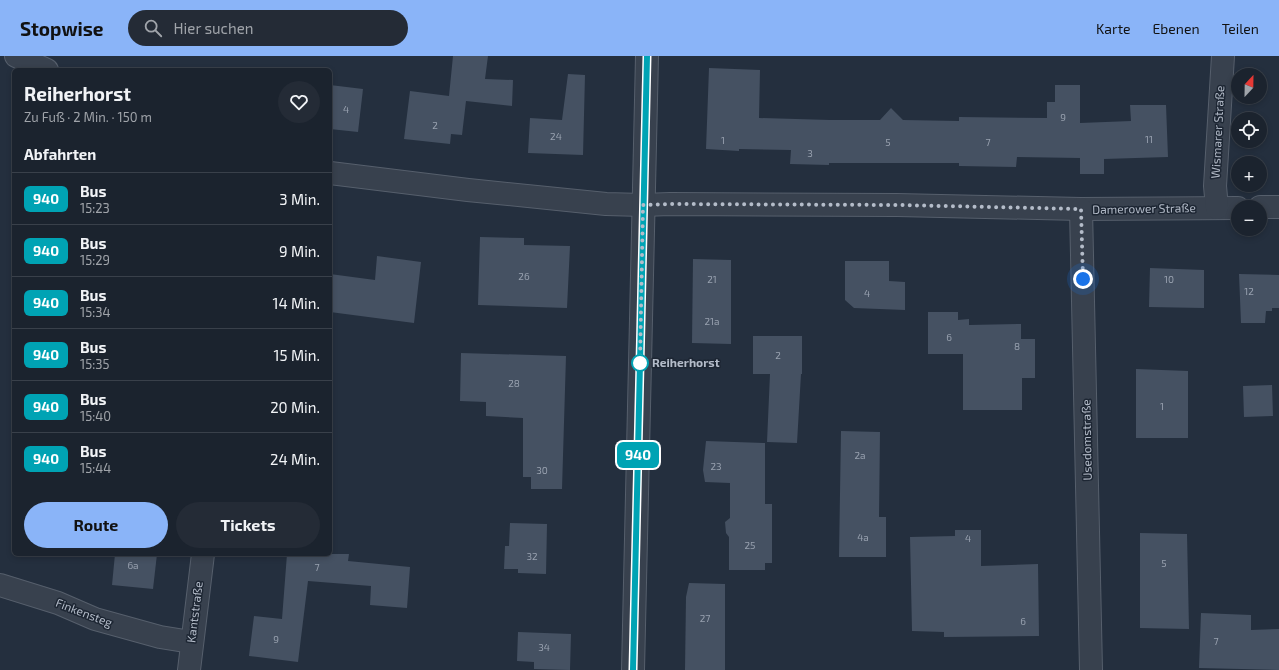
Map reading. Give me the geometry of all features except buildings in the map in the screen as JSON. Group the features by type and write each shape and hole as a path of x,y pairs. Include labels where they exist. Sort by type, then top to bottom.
{"street":[{"path":"16,56 43,68"},
{"path":"633,670 647,56"},
{"name":"Wismarer Straße","path":"1216,208 1215,186 1223,56"},
{"path":"332,173 606,204 643,205"},
{"name":"Damerower Straße","path":"643,205 898,205 1081,209 1231,208"},
{"path":"1267,207 1279,207"},
{"name":"Usedomstraße","path":"1081,209 1092,670"},
{"name":"Kantstraße","path":"189,670 202,556"},
{"name":"Finkensteg","path":"0,585 58,603 94,619 160,637 192,642"}],"bus line":[{"name":"940","path":"633,670 647,56"}],"place":[{"name":"Reiherhorst","path":"640,363"}],"route":[{"path":"640,363 643,205 898,205 1081,209 1083,279"}]}
